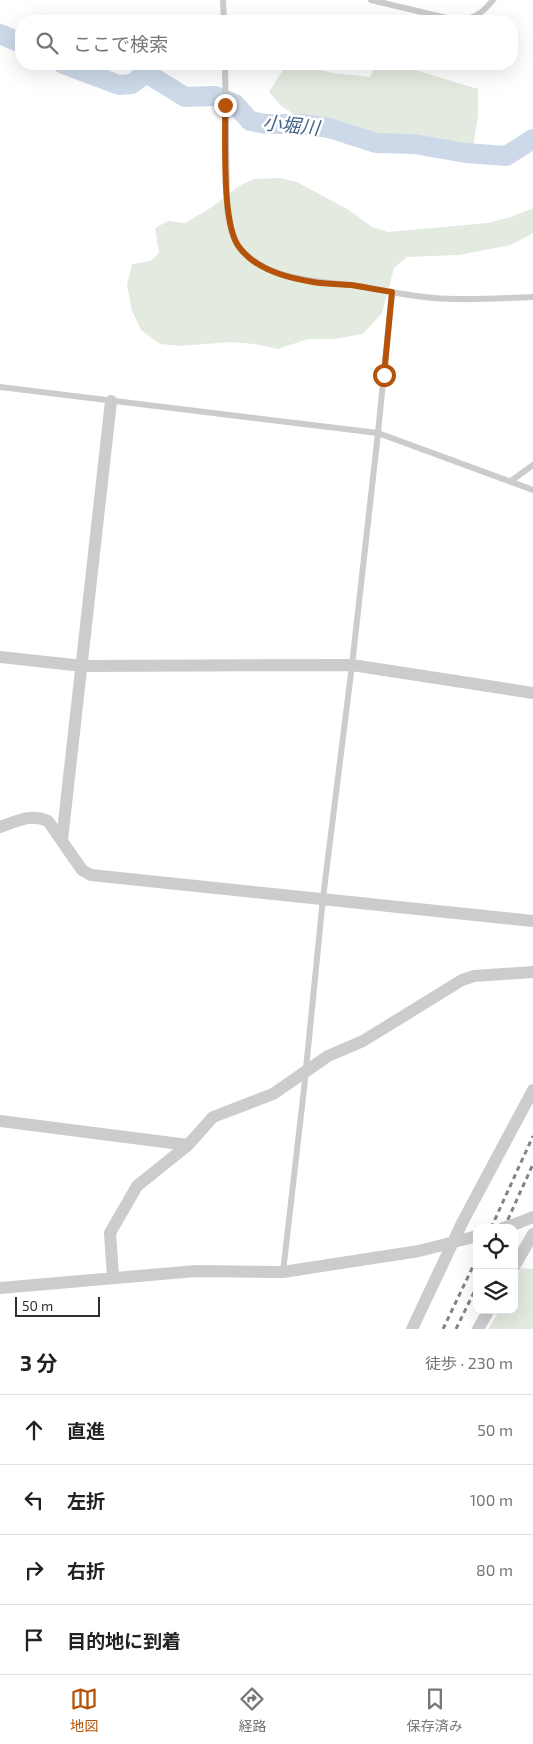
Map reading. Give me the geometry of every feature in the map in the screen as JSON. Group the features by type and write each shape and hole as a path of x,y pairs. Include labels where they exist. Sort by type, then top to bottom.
{"street":[{"path":"62,840 112,401"},
{"path":"0,657 83,666 352,665 533,693"},
{"path":"0,827 33,816 48,821 82,870 90,875 533,921"},
{"path":"113,1277 110,1233 137,1186 188,1145 213,1117 273,1094 328,1056 363,1041 462,980 474,976 533,972"},
{"path":"412,1329 454,1242 462,1221 533,1090"},
{"path":"0,1121 188,1145"},
{"path":"515,1224 533,1217"},
{"path":"518,1259 533,1234"},
{"path":"0,1288 196,1271 283,1272 419,1251 473,1237"},
{"path":"478,1329 487,1314"}],"lane":[{"path":"223,0 224,15"},
{"path":"371,0 434,15"},
{"path":"477,15 493,0"},
{"path":"226,70 227,209 238,247 264,268 312,282 352,285 432,298 459,300 533,297"},
{"path":"283,1272 323,898 378,433 392,292"},
{"path":"0,387 378,433 533,490"},
{"path":"511,481 533,465"}],"shaded area":[{"path":"283,70 322,70 370,77 373,70 415,70 478,89 478,115 473,148 416,138 379,137 298,117 280,105 269,92"},
{"path":"280,178 297,182 349,210 372,227 388,232 487,223 511,217 533,208 533,233 511,245 459,255 407,257 394,268 382,313 363,334 334,339 308,339 278,349 255,344 230,342 181,346 160,344 141,330 132,311 127,285 132,264 150,261 159,253 155,228 168,221 185,223 212,207 239,186 254,179"},
{"path":"521,1268 533,1269 533,1329 488,1329 497,1314 518,1314 518,1274"}],"waterway":[{"name":"小堀川","path":"0,34 15,40"},
{"name":"小堀川","path":"79,70 119,85 132,84 146,73 185,97 215,96 235,104 250,121 266,124 302,124 329,128 376,143 414,144 466,153 506,156 533,139"}],"railway":[{"path":"493,1224 533,1136"},
{"path":"506,1224 533,1164"},
{"path":"443,1329 473,1266"},
{"path":"456,1329 473,1294"}],"route":[{"path":"225,105 227,209 238,247 264,268 281,274 312,282 352,285 392,292 384,375"}]}
